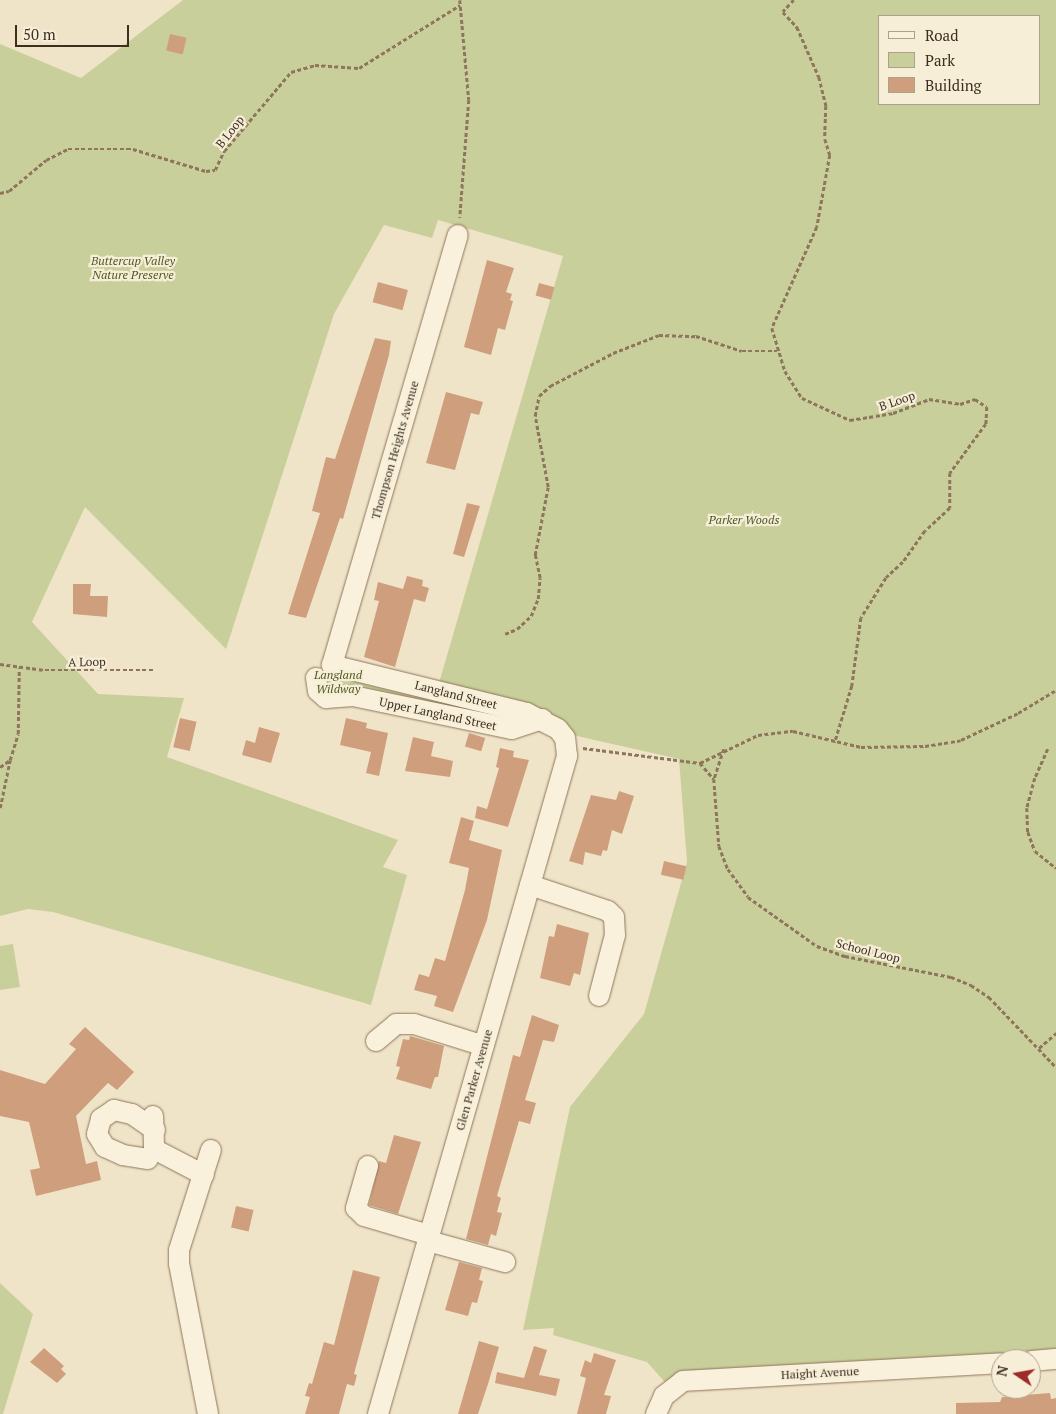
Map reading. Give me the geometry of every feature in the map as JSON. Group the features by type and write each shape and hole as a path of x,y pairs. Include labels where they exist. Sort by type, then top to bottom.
{"street":[{"name":"Thompson Heights Avenue","path":"332,665 458,235"},
{"name":"Langland Street","path":"332,665 542,719 558,729 572,747"},
{"name":"Upper Langland Street","path":"316,678 318,691 326,698 354,696 512,729 542,719"},
{"name":"Glen Parker Avenue","path":"378,1414 530,885 572,747"},
{"path":"530,885 608,911 614,917 615,935 599,996"},
{"path":"376,1041 396,1024 414,1024 484,1046"},
{"path":"134,1173 152,1137 204,1175"},
{"path":"208,1414 179,1264 183,1235 211,1150"},
{"path":"368,1166 356,1208 364,1216 504,1262"},
{"path":"1041,1360 1056,1359"},
{"name":"Haight Avenue","path":"656,1414 664,1396 683,1381 991,1363"}],"path":[{"path":"458,235 469,100 460,0"},
{"name":"B Loop","path":"794,0 783,12 797,27 819,78 826,106 824,120 829,171 819,206 817,227 772,328 777,351 802,398 850,420 893,413 929,399 960,404 975,399 987,408 986,424 950,473 950,508 925,531 903,562 886,578 861,618 852,686 835,742"},
{"name":"B Loop","path":"0,193 9,192 46,160 68,149 133,149 206,171 215,170 228,145 291,72 315,65 359,68 460,5"},
{"path":"505,634 517,629 531,616 538,599 540,578 535,555 548,488 535,416 539,396 550,386 613,353 659,335 696,336 742,352 777,351"},
{"name":"A Loop","path":"0,664 19,668 154,670"},
{"path":"0,808 10,760 18,734 19,668"},
{"path":"572,747 700,763 724,749 758,735 780,731 793,730 835,742 885,748 961,740 1018,713 1056,690"},
{"name":"School Loop","path":"724,749 714,779 719,846 728,869 748,897 767,913 817,946 845,956 951,977 971,986 989,997 1056,1067"},
{"path":"1048,750 1035,778 1027,808 1028,832 1035,851 1056,868"},
{"path":"0,767 10,760"},
{"path":"700,763 714,779"},
{"path":"1039,1048 1056,1033"}],"green space":[{"name":"Parker Woods","path":"183,0 1056,0 1056,1353 1041,1354 1041,1349 991,1349 991,1359 671,1389 647,1362 553,1335 554,1328 523,1330 570,1107 644,1014 687,862 679,759 528,725 335,699 316,678 332,665 437,690 563,256 438,220 432,238 384,225 334,314 226,649 85,507 32,622 98,694 184,698 167,757 398,840 383,867 407,875 371,1005 53,912 28,909 0,916 0,44 81,78"},
{"path":"13,944 20,987 0,990 0,946"},
{"path":"0,1283 33,1314 3,1414 0,1414"}],"building":[{"path":"170,34 187,38 183,54 166,51"},
{"path":"487,260 514,268 506,292 512,294 510,300 513,301 505,330 498,328 491,355 464,347"},
{"path":"378,282 408,290 403,310 373,302"},
{"path":"539,283 554,287 551,300 536,296"},
{"path":"375,338 391,341 389,355 343,519 340,518 306,618 288,614 320,513 312,511 326,457 335,459"},
{"path":"446,392 483,402 479,415 471,413 455,470 426,463"},
{"path":"467,503 480,506 464,557 453,554"},
{"path":"407,576 423,580 422,586 429,588 425,602 414,599 395,667 364,657 379,601 374,600 378,582 403,589"},
{"path":"73,584 91,584 90,596 108,596 107,617 73,614"},
{"path":"180,718 197,722 190,751 173,747"},
{"path":"346,718 367,723 366,728 388,733 379,776 366,773 371,752 340,745"},
{"path":"259,727 280,733 271,763 242,755 246,740 255,743"},
{"path":"469,733 485,738 481,751 465,746"},
{"path":"413,737 434,742 431,756 453,761 450,777 405,771"},
{"path":"500,748 514,751 513,757 529,760 508,827 475,818 477,806 487,809 499,768 496,767"},
{"path":"619,791 634,796 622,834 612,830 607,851 603,850 601,856 585,852 583,865 569,861 591,795 616,800"},
{"path":"461,817 474,821 469,840 502,850 487,920 453,1012 434,1006 437,996 414,990 419,974 429,977 435,958 445,961 465,890 469,868 449,863"},
{"path":"664,861 686,866 683,880 661,875"},
{"path":"557,924 589,933 580,975 574,973 570,986 540,978 549,936 554,937"},
{"path":"532,1015 559,1025 554,1042 543,1040 525,1100 536,1103 530,1124 519,1121 497,1196 501,1198 497,1212 502,1213 496,1236 491,1234 488,1245 466,1239 513,1055 520,1057"},
{"path":"85,1027 134,1072 117,1090 108,1083 76,1116 86,1164 97,1161 101,1180 36,1196 30,1170 40,1168 29,1122 0,1116 0,1070 45,1084 76,1049 69,1044"},
{"path":"410,1036 444,1046 438,1077 435,1077 431,1089 396,1079 400,1067 396,1066 403,1039 409,1040"},
{"path":"394,1135 421,1142 398,1214 369,1205 379,1161 386,1163"},
{"path":"236,1206 254,1210 249,1231 231,1227"},
{"path":"459,1262 482,1268 479,1280 483,1281 477,1303 472,1302 468,1316 445,1310"},
{"path":"353,1270 380,1277 354,1374 357,1375 354,1386 347,1384 339,1414 305,1414 310,1397 305,1396 309,1383 312,1384 324,1342 334,1345"},
{"path":"479,1341 499,1347 478,1414 458,1414"},
{"path":"534,1346 547,1350 539,1375 560,1379 556,1396 495,1383 497,1372 524,1378"},
{"path":"44,1348 64,1366 61,1369 66,1374 57,1383 30,1362"},
{"path":"594,1353 616,1360 604,1395 611,1396 606,1414 577,1414 586,1378 580,1376 585,1360 591,1363"},
{"path":"1050,1393 1051,1399 1056,1398 1056,1414 956,1414 956,1403 1000,1402 1001,1399 1041,1399 1041,1394"}],"park label":[{"name":"Buttercup Valley Nature Preserve","path":"133,268"},
{"name":"Langland Wildway","path":"338,682"}]}
